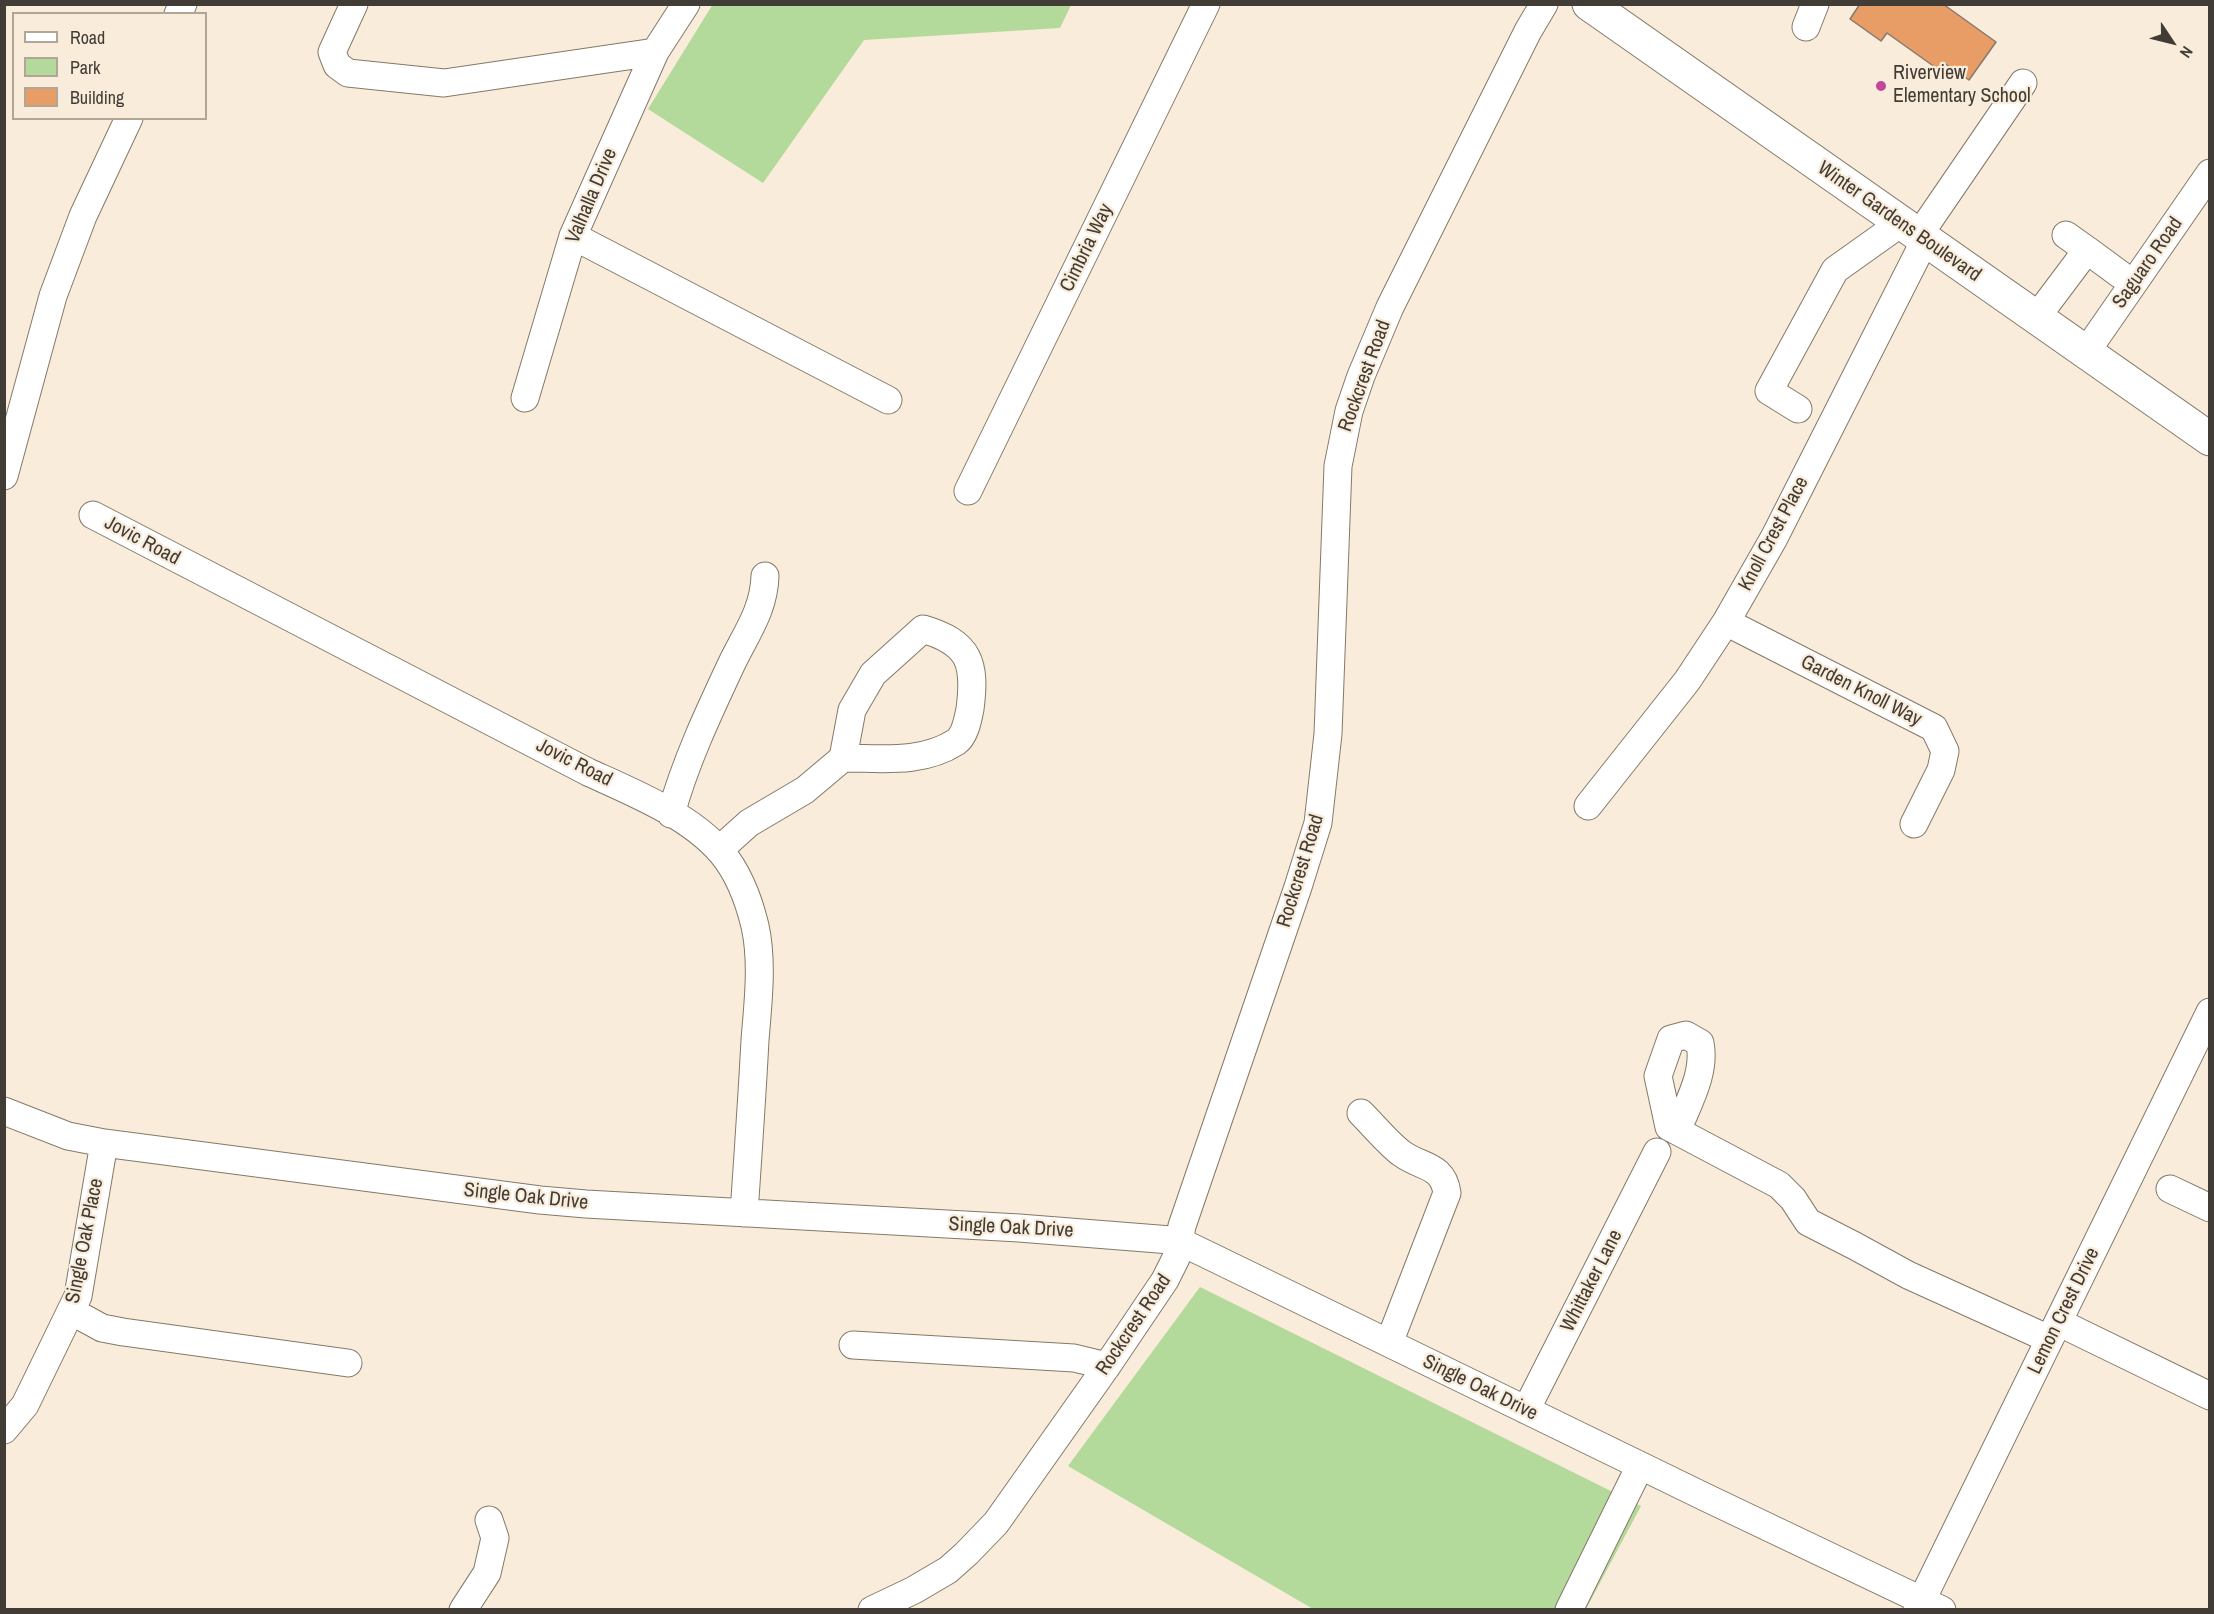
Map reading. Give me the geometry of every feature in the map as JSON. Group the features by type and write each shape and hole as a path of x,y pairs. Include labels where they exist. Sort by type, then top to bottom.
{"main road":[{"name":"Winter Gardens Boulevard","path":"1589,4 2036,318 2206,428"}],"street":[{"path":"354,4 332,52 337,65 348,72 444,83 655,52"},
{"name":"Valhalla Drive","path":"525,398 573,236 655,52 686,4"},
{"name":"Cimbria Way","path":"968,491 1206,4"},
{"name":"Rockcrest Road","path":"872,1610 948,1570 996,1523 1107,1366 1170,1271 1176,1258 1182,1226 1299,887 1318,823 1328,734 1338,475 1341,446 1349,411 1390,307 1528,31 1544,4"},
{"path":"1798,410 1769,391 1835,270 1915,233 2023,83"},
{"path":"4,476 53,296 83,216 128,120"},
{"name":"Saguaro Road","path":"2086,352 2210,173"},
{"name":"Knoll Crest Place","path":"1588,806 1688,681 1774,538 1915,233"},
{"path":"573,236 888,400"},
{"path":"2036,318 2076,243 2121,275"},
{"name":"Jovic Road","path":"93,514 588,772 634,793 695,830 719,850 729,862 747,902 755,926 759,959 744,1213"},
{"path":"671,814 694,748 760,608 765,589 765,576"},
{"name":"Garden Knoll Way","path":"1726,621 1934,728 1945,752 1941,770 1914,824"},
{"path":"719,850 749,823 805,790 843,758 852,710 873,674 922,629 939,634 958,645 972,664 972,690 968,719 959,740 940,751 913,759 843,758"},
{"name":"Lemon Crest Drive","path":"1927,1606 2054,1331 2210,1012"},
{"name":"Single Oak Drive","path":"4,1111 68,1136 104,1143 540,1200 1019,1228 1148,1237 1179,1242 1927,1606"},
{"path":"1362,1113 1402,1153 1437,1171 1446,1182 1447,1193 1389,1343"},
{"path":"1677,1131 1779,1185 1793,1199 1808,1222 1908,1275 2054,1331 2210,1396"},
{"name":"Single Oak Place","path":"4,1430 25,1405 78,1296 104,1143"},
{"name":"Whittaker Lane","path":"1527,1410 1657,1152"},
{"path":"2170,1189 2210,1208"},
{"path":"71,1311 102,1328 123,1332 348,1363"},
{"path":"853,1345 1074,1358 1107,1366"},
{"path":"1569,1610 1640,1466"},
{"path":"463,1610 487,1573 495,1538 489,1520"}],"green space":[{"path":"713,4 1071,5 1060,28 864,40 763,183 648,109"},
{"path":"1200,1287 1641,1506 1586,1609 1313,1609 1068,1466"}],"building":[{"path":"1860,4 1943,4 1996,42 1969,80 1944,63 1939,70 1887,33 1881,41 1850,19"}],"place":[{"name":"Riverview Elementary School","path":"1881,86"}]}
